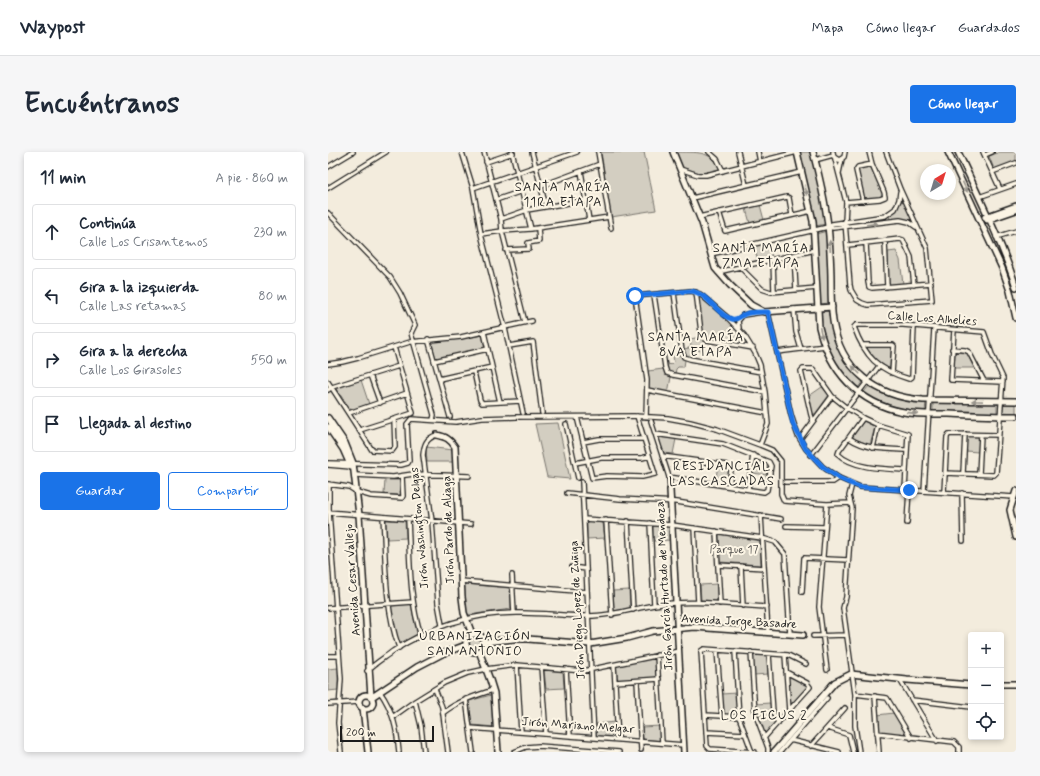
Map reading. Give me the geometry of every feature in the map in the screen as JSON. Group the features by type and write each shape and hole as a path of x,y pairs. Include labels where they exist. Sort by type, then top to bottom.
{"street":[{"path":"328,167 353,152"},
{"path":"328,188 386,152"},
{"path":"462,152 473,188 481,234 523,413"},
{"path":"484,152 501,218 506,250 525,322"},
{"path":"486,162 512,152 531,229"},
{"path":"532,152 546,207"},
{"path":"473,188 577,152"},
{"path":"598,152 611,228"},
{"path":"673,152 699,217 717,273 751,305 766,312 777,352 791,415 800,439 811,455 823,467 839,478 860,487 962,493 1015,494 1010,512 1016,537"},
{"path":"709,152 717,159 723,171"},
{"path":"758,152 760,162"},
{"path":"778,152 779,157"},
{"path":"680,169 702,175 741,167 797,152 811,211 815,250 819,327 824,346 840,374 859,392 880,405 892,410 918,414 1016,416"},
{"path":"813,152 828,227 832,320 839,345 850,363 868,381 895,396 910,399 930,400 1016,401"},
{"path":"839,174 842,159 845,153 850,152"},
{"path":"846,202 880,199 885,196 872,164 869,152"},
{"path":"834,155 846,202 845,222 850,285 851,290 857,300 862,303 876,305 932,300 929,253 900,189 886,152"},
{"path":"948,152 1007,280 1016,318"},
{"path":"958,152 1012,273 1016,286"},
{"path":"992,152 984,153 1000,189"},
{"path":"737,153 746,185"},
{"path":"815,160 834,155 842,159"},
{"path":"992,172 1016,163"},
{"path":"540,186 600,164"},
{"path":"863,201 856,170 858,167 872,164"},
{"path":"581,171 589,220"},
{"path":"692,198 802,172"},
{"path":"979,197 1016,184"},
{"path":"828,227 832,224 887,215 892,212 897,204 900,189"},
{"path":"496,200 522,191"},
{"path":"699,217 788,197 792,215"},
{"path":"501,218 527,210 586,200"},
{"path":"983,226 988,218 1016,206"},
{"path":"979,217 988,218 1016,210"},
{"path":"719,212 726,231 811,211"},
{"path":"328,213 390,277 400,293 415,325 411,333 434,415 433,420"},
{"path":"887,215 889,221"},
{"path":"481,234 531,229 609,217"},
{"path":"711,254 828,227 846,227 889,221 904,221 913,224 918,229"},
{"path":"506,250 529,249 528,243 539,241 538,228"},
{"path":"996,237 1016,231"},
{"path":"848,245 900,239 903,240 911,257 914,284"},
{"path":"885,241 887,287"},
{"path":"866,243 868,284 872,288 931,283"},
{"path":"717,273 815,250"},
{"path":"794,254 796,290"},
{"path":"773,260 774,291"},
{"path":"740,267 765,291 817,288"},
{"path":"696,292 701,332 704,338 753,348"},
{"path":"646,417 647,380 635,296 696,292 727,317 740,330 753,348 762,372 768,424 760,445"},
{"path":"674,293 684,357 762,372"},
{"path":"654,295 667,373 670,375 765,392"},
{"path":"727,317 733,319 741,316 752,310 751,305"},
{"path":"746,313 832,307"},
{"path":"794,310 796,332 801,349"},
{"path":"740,330 738,321 741,316"},
{"path":"328,364 342,362 414,341 461,337 532,321"},
{"name":"Calle Los Alhelies","path":"862,345 854,327 855,326 902,325 934,329 984,332 993,357 1003,378 1003,382 996,473 994,475 979,474"},
{"path":"862,345 879,366 908,379 912,377 914,326"},
{"path":"924,491 934,329"},
{"path":"954,330 951,380 1003,382"},
{"path":"484,332 500,402"},
{"path":"428,339 450,418"},
{"path":"508,346 533,342 542,413"},
{"path":"862,345 894,346 892,373"},
{"path":"777,352 824,346"},
{"path":"360,430 413,413 394,347"},
{"path":"434,361 488,349"},
{"path":"952,349 965,350 969,352 984,381"},
{"path":"330,388 399,366"},
{"path":"811,455 879,366"},
{"path":"440,380 492,368"},
{"path":"813,421 801,369 812,369 832,396 863,418 878,425 908,434 906,523"},
{"path":"474,372 482,403 520,401"},
{"path":"370,375 380,403"},
{"path":"328,382 330,388 360,430 370,449 392,451 395,447 394,419"},
{"path":"647,390 767,413"},
{"path":"349,414 407,394"},
{"path":"800,439 832,396"},
{"path":"577,417 592,478 607,476 642,477 655,474 636,416"},
{"path":"328,464 401,465 408,463 408,422 411,419 456,422 482,418 636,416 690,422 717,429 772,450 782,461 781,494 784,501 826,504 850,503"},
{"path":"328,418 345,443 351,464"},
{"path":"863,418 838,453 840,456 857,464 873,468 906,470"},
{"name":"Jirón García Hurtado de Mendoza","path":"651,421 669,477 684,752"},
{"path":"566,424 578,478"},
{"path":"873,448 878,425"},
{"path":"328,427 351,464"},
{"path":"655,434 723,444 769,462 771,466 766,491 669,477"},
{"path":"963,473 965,434"},
{"name":"Jirón Washington Delgas","path":"437,435 426,441 423,455 432,521 438,603 442,625"},
{"name":"Jirón Pardo de Aliaga","path":"437,435 451,440 455,447 462,598 466,618 472,634"},
{"path":"944,492 948,435 998,435"},
{"path":"946,473 979,474 981,435"},
{"path":"849,438 864,446 873,448 907,450"},
{"path":"583,442 599,439 643,439"},
{"path":"748,489 753,455"},
{"path":"575,463 601,458 642,458 649,456"},
{"path":"662,456 727,465 731,470 729,486"},
{"name":"Avenida Cesar Vallejo","path":"351,464 355,475 355,491"},
{"name":"Avenida Cesar Vallejo","path":"351,464 358,515 370,696"},
{"path":"355,475 402,476 413,474 469,476"},
{"path":"341,752 338,723 341,680 328,512 329,484 349,487 355,491 371,496 402,498 404,496 402,476"},
{"path":"785,482 833,482 839,478"},
{"name":"Jirón Diego Lopez de Zuñiga","path":"582,482 594,737"},
{"path":"852,484 849,496 852,508 844,608 846,635 855,694 855,726 859,752"},
{"path":"567,493 620,499 671,502 781,519"},
{"path":"962,493 963,540"},
{"path":"826,504 819,607 827,670"},
{"path":"328,512 470,524"},
{"path":"761,515 768,632"},
{"path":"383,517 389,603 392,624 399,648"},
{"path":"584,518 672,525 762,538 775,542 785,554 790,634"},
{"path":"408,519 413,602 416,623 421,635"},
{"path":"606,520 612,615"},
{"path":"628,521 633,610"},
{"path":"650,523 654,605"},
{"path":"786,526 825,527"},
{"path":"694,528 698,602"},
{"path":"716,531 720,604"},
{"path":"802,592 804,558 848,560"},
{"path":"718,565 764,568"},
{"path":"741,566 743,606"},
{"path":"572,567 586,569"},
{"path":"328,574 334,574"},
{"path":"512,575 514,613"},
{"path":"461,581 588,592"},
{"path":"328,608 413,602"},
{"path":"368,670 399,648 421,635 442,625 466,618 514,613 589,616 612,615 654,605 698,602 767,607"},
{"name":"Avenida Jorge Basadre","path":"485,642 521,639 590,644 627,638 653,631 694,627 803,635"},
{"path":"472,634 480,634 485,642 484,647 479,651 471,651 466,645 466,639 472,634"},
{"name":"Avenida Jorge Basadre","path":"813,636 846,635"},
{"path":"359,702 362,696 370,696 380,692 424,663 466,645"},
{"path":"756,752 709,748 707,745 701,652 704,649 785,655 791,656 806,664"},
{"path":"717,650 722,716"},
{"path":"479,651 494,690 498,752"},
{"path":"394,716 415,701 454,678 486,669 517,665 583,671 679,651"},
{"path":"735,651 739,717 752,752"},
{"path":"751,652 755,713 768,748 768,752"},
{"path":"768,654 773,712 778,724"},
{"path":"657,655 662,743"},
{"path":"785,655 789,711"},
{"path":"328,656 339,656"},
{"path":"517,665 521,732"},
{"path":"614,665 618,739"},
{"path":"541,667 546,734"},
{"path":"566,669 570,736"},
{"path":"764,738 809,688 810,685 808,682 786,672"},
{"path":"774,752 835,682 851,674 900,680 968,684"},
{"path":"615,682 658,679"},
{"path":"900,680 937,741"},
{"path":"637,681 641,750"},
{"path":"1004,684 1016,684"},
{"path":"435,689 443,713 448,752"},
{"path":"443,713 466,699 494,690"},
{"path":"380,692 394,716 399,752"},
{"path":"855,694 884,697 888,699 911,738"},
{"path":"364,709 370,708 373,705 374,701 370,696"},
{"path":"874,696 879,752"},
{"path":"780,752 827,698"},
{"path":"466,699 473,752"},
{"path":"912,700 968,707"},
{"path":"415,701 421,726 424,752"},
{"path":"328,704 359,702"},
{"path":"359,702 364,709 369,752"},
{"path":"812,746 845,708"},
{"path":"705,715 739,717"},
{"name":"Jirón Mariano Melgar","path":"470,728 684,745"},
{"path":"828,728 849,735 853,752"},
{"path":"706,732 745,734"},
{"path":"877,733 954,742 959,746 959,752"},
{"path":"790,740 828,751 839,752"},
{"path":"539,746 540,752"},
{"path":"514,752 526,747 539,746 569,750 619,752"}],"green space":[{"path":"601,152 644,152 656,210 611,217"},
{"path":"693,152 709,156 721,170 700,173 681,167 675,153"},
{"path":"799,152 810,152 821,192 826,224 815,226"},
{"path":"1000,152 1016,152 1016,161 994,169 989,156"},
{"path":"870,166 883,192 880,197 864,199 858,170 859,168"},
{"path":"904,201 912,218 909,221 898,218 890,220 889,216 895,211 900,202"},
{"path":"760,205 764,220 750,223 746,209"},
{"path":"827,231 830,303 819,304 816,234"},
{"path":"768,243 772,257 758,261 754,246"},
{"path":"896,251 900,260 903,284 889,285 888,252"},
{"path":"698,294 738,330 749,346 705,337"},
{"path":"830,311 835,337 864,380 857,389 834,364 821,331 819,312"},
{"path":"482,335 485,348 436,359 431,341 462,339"},
{"path":"701,337 704,341 702,351 695,350 692,357 686,355 684,349 691,346 690,339"},
{"path":"869,347 891,347 890,367 888,368 878,361 867,349"},
{"path":"955,352 967,353 974,368 954,368"},
{"path":"681,355 685,360 684,367 678,367 675,374 668,371 667,365 674,362 673,356"},
{"path":"663,369 666,374 671,377 668,393 649,389 648,371"},
{"path":"361,380 369,404 351,410 336,389"},
{"path":"870,385 896,397 926,401 925,412 900,409 878,401 863,393"},
{"path":"822,387 829,395 815,414 813,414 809,396"},
{"path":"933,401 997,403 997,414 933,413"},
{"path":"1002,402 1016,403 1016,415 1002,414"},
{"path":"864,421 875,427 870,445 853,438"},
{"path":"558,423 570,479 547,477 535,424"},
{"path":"967,436 979,437 978,452 966,451"},
{"path":"658,437 676,439 673,454 664,453"},
{"path":"426,447 453,450 453,462 427,462"},
{"path":"755,459 768,465 766,475 753,473"},
{"path":"718,466 729,470 727,483 715,482"},
{"path":"385,480 400,480 401,495 384,494"},
{"path":"386,520 405,521 406,538 387,539"},
{"path":"588,521 603,523 605,538 587,539"},
{"path":"653,526 670,527 671,540 653,541"},
{"name":"Parque 17","path":"719,534 760,541 761,565 720,562"},
{"path":"464,584 510,588 511,609 468,615 465,607"},
{"path":"717,584 717,601 701,600 700,585"},
{"path":"629,590 630,608 614,611 613,591"},
{"path":"411,604 417,634 400,644 395,629 391,606"},
{"path":"475,635 482,640 483,643 478,650 475,651 468,646 467,643 472,636"},
{"path":"752,654 767,655 768,674 754,675"},
{"path":"656,657 656,678 618,681 616,666"},
{"path":"338,668 338,690 328,691 328,669"},
{"path":"544,670 563,672 564,688 546,689"},
{"path":"788,675 809,685 790,706"},
{"path":"736,693 737,716 723,715 722,694"},
{"path":"491,695 494,727 472,725 469,701"},
{"path":"770,703 772,715 776,723 765,736 759,722 756,704"},
{"path":"894,713 906,735 878,732 877,715"},
{"path":"615,722 616,737 596,736 596,724"},
{"path":"660,726 661,741 643,739 642,727"}],"district":[{"name":"SANTA MARÍA 11RA ETAPA","path":"563,194"},
{"name":"SANTA MARÍA 7MA ETAPA","path":"761,256"},
{"name":"SANTA MARÍA 8VA ETAPA","path":"696,344"},
{"name":"RESIDANCIAL LAS CASCADAS","path":"722,474"},
{"name":"URBANIZACIÓN SAN ANTONIO","path":"475,644"},
{"name":"LOS FICUS 2","path":"764,715"}],"route":[{"path":"635,296 691,291 700,294 730,319 736,319 746,313 768,312 793,424 798,436 812,457 839,478 860,487 909,490"}]}
